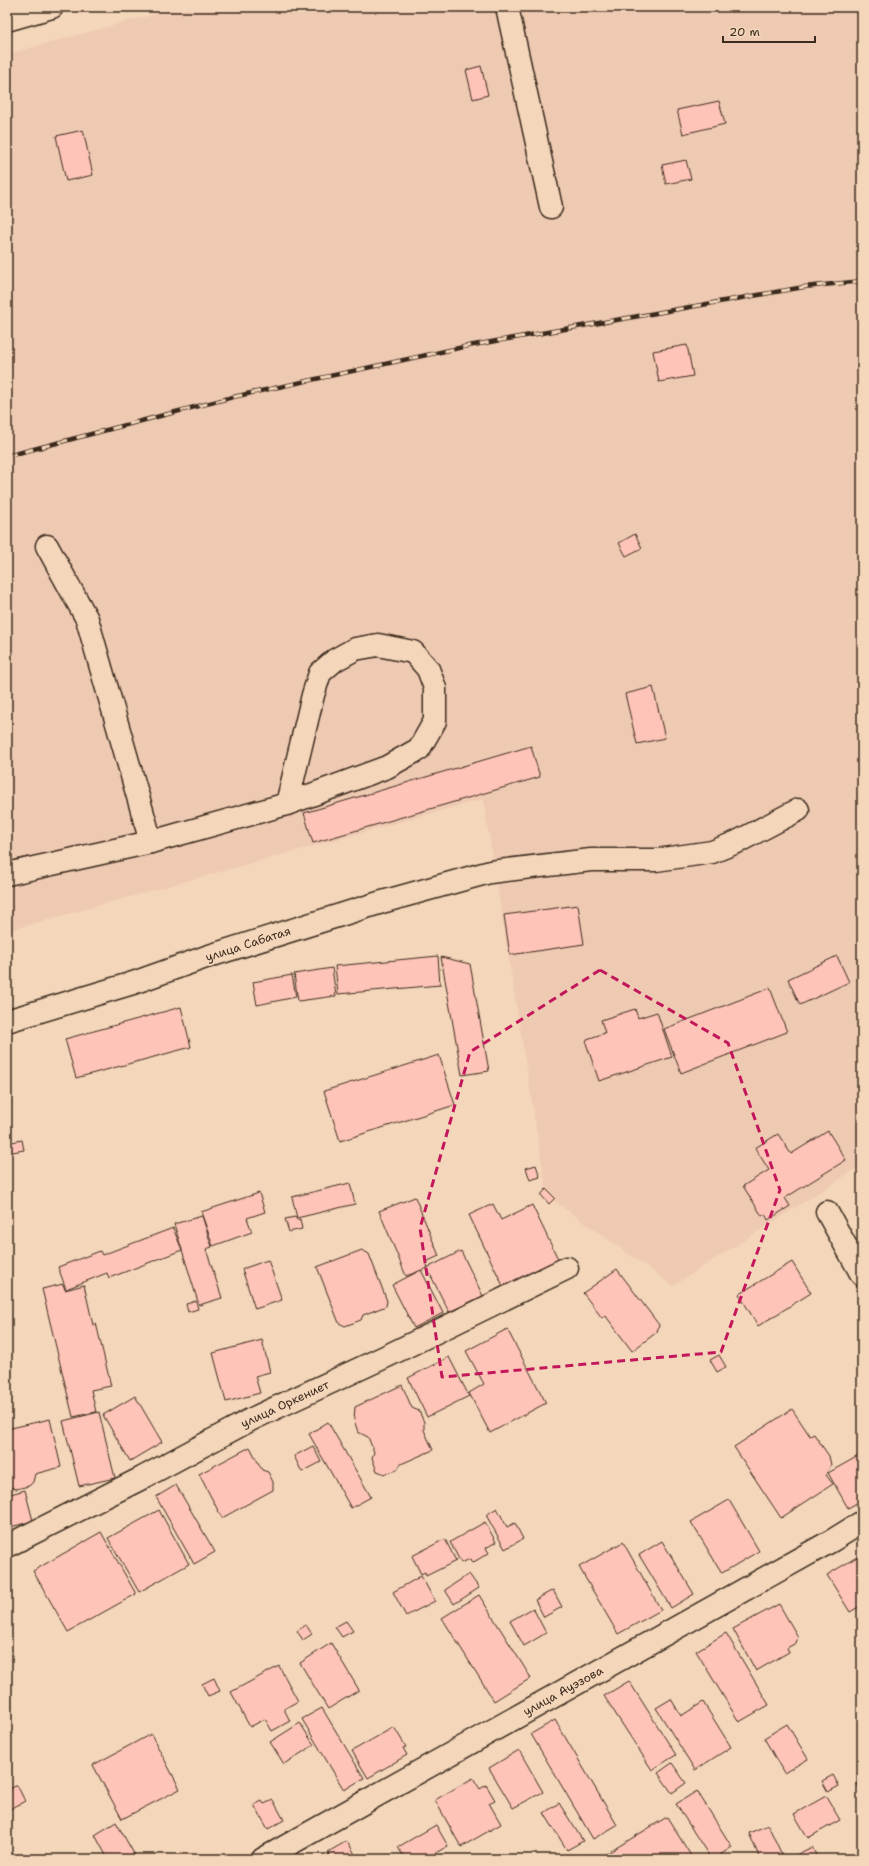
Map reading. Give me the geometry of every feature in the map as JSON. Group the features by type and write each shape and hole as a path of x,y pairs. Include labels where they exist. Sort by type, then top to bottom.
{"street":[{"path":"7,20 52,7"},
{"path":"507,7 551,207"},
{"path":"47,546 88,620 151,842"},
{"path":"7,874 151,842 287,804 387,768 419,748 435,721 435,688 428,669 413,652 378,645 355,649 336,660 320,673 313,695 287,804"},
{"name":"улица Сабатая","path":"7,1021 382,902 490,872 591,860 656,860 712,852 737,842 798,810"},
{"path":"827,1212 862,1275"},
{"name":"улица Оркениет","path":"7,1546 142,1478 252,1419 389,1355 566,1268"},
{"name":"улица Ауэзова","path":"263,1859 833,1540 862,1522"}],"highlighted area":[{"path":"600,970 728,1043 780,1190 721,1352 442,1377 420,1228 470,1052"}],"shaded area":[{"path":"180,7 862,7 862,1165 673,1286 547,1196 483,799 7,931 7,54"}],"building":[{"path":"481,66 488,95 473,99 466,70"},
{"path":"719,101 725,124 683,134 677,110"},
{"path":"83,130 93,175 66,181 56,136"},
{"path":"686,160 691,179 666,184 662,165"},
{"path":"687,345 693,376 659,382 653,351"},
{"path":"635,534 642,548 626,556 619,543"},
{"path":"653,687 665,738 637,744 625,694"},
{"path":"531,746 540,777 313,843 304,813"},
{"path":"578,905 584,944 510,955 504,915"},
{"path":"438,956 440,985 338,994 335,966"},
{"path":"837,956 849,982 800,1005 788,979"},
{"path":"441,957 470,964 489,1071 462,1075"},
{"path":"332,968 336,996 298,1001 294,974"},
{"path":"292,975 296,997 257,1005 253,982"},
{"path":"770,988 787,1032 681,1073 664,1029"},
{"path":"181,1007 191,1047 76,1078 65,1039"},
{"path":"635,1009 638,1018 657,1012 672,1057 599,1081 586,1043 587,1039 605,1033 601,1020"},
{"path":"439,1055 455,1105 340,1141 324,1091"},
{"path":"828,1131 846,1160 785,1198 790,1206 768,1220 765,1214 762,1216 743,1186 769,1170 755,1148 778,1134 791,1154"},
{"path":"22,1140 24,1150 7,1153 7,1143"},
{"path":"536,1165 540,1177 530,1180 526,1168"},
{"path":"350,1183 355,1204 297,1218 292,1197"},
{"path":"546,1189 555,1198 549,1204 541,1195"},
{"path":"259,1193 265,1212 247,1218 252,1232 213,1246 201,1212"},
{"path":"415,1197 439,1256 426,1262 428,1268 406,1276 379,1211"},
{"path":"493,1204 501,1220 532,1205 559,1261 504,1288 469,1215"},
{"path":"202,1216 212,1247 206,1249 222,1298 199,1305 174,1224"},
{"path":"295,1217 297,1220 300,1219 302,1229 289,1232 285,1219"},
{"path":"173,1228 182,1250 109,1278 107,1273 66,1289 58,1267 100,1251 102,1255"},
{"path":"362,1250 369,1254 387,1301 386,1306 363,1315 361,1320 345,1326 339,1323 317,1267"},
{"path":"461,1251 483,1296 449,1312 427,1268"},
{"path":"268,1260 282,1300 255,1309 242,1269"},
{"path":"792,1262 811,1293 758,1326 739,1294"},
{"path":"617,1269 659,1325 657,1332 632,1351 605,1315 602,1318 583,1293"},
{"path":"421,1270 443,1313 414,1328 392,1285"},
{"path":"63,1284 65,1290 84,1285 93,1325 96,1323 111,1386 91,1390 96,1412 73,1417 42,1289"},
{"path":"196,1301 198,1309 188,1312 186,1304"},
{"path":"507,1329 546,1403 490,1433 469,1393 484,1384 466,1351"},
{"path":"262,1340 270,1372 255,1376 260,1393 226,1402 213,1353"},
{"path":"719,1355 726,1367 717,1372 710,1360"},
{"path":"449,1357 469,1396 427,1417 408,1378"},
{"path":"402,1385 412,1408 419,1411 424,1422 424,1430 433,1450 401,1464 397,1470 385,1474 377,1471 372,1458 374,1452 368,1437 358,1432 354,1420 355,1407"},
{"path":"135,1396 162,1442 130,1461 103,1415"},
{"path":"792,1409 810,1436 814,1434 829,1456 831,1465 826,1475 833,1484 781,1518 734,1447"},
{"path":"99,1412 115,1478 79,1486 63,1421"},
{"path":"50,1419 61,1467 35,1474 33,1482 29,1486 16,1489 7,1486 7,1429"},
{"path":"328,1422 371,1497 351,1508 309,1434"},
{"path":"313,1446 321,1462 302,1472 294,1456"},
{"path":"250,1447 262,1470 268,1472 273,1482 273,1490 222,1518 199,1474"},
{"path":"860,1455 862,1459 862,1500 848,1508 828,1473"},
{"path":"176,1485 215,1552 194,1564 156,1497"},
{"path":"25,1490 33,1521 7,1528 7,1495"},
{"path":"729,1500 759,1551 722,1573 691,1522"},
{"path":"497,1508 507,1527 515,1523 523,1539 505,1549 486,1515"},
{"path":"159,1510 189,1564 139,1592 108,1538"},
{"path":"485,1522 496,1542 486,1548 489,1553 472,1563 470,1559 461,1563 450,1542"},
{"path":"101,1532 136,1594 68,1632 33,1571"},
{"path":"445,1539 456,1561 426,1576 425,1572 421,1574 412,1556"},
{"path":"662,1541 694,1594 671,1608 639,1555"},
{"path":"623,1542 661,1610 618,1634 579,1567"},
{"path":"862,1554 862,1605 850,1612 827,1575"},
{"path":"469,1574 479,1588 454,1604 445,1590"},
{"path":"421,1576 435,1601 406,1616 393,1592"},
{"path":"553,1590 562,1607 544,1617 535,1600"},
{"path":"479,1595 531,1678 494,1701 442,1618"},
{"path":"779,1604 798,1637 796,1643 787,1648 789,1652 756,1671 733,1629"},
{"path":"533,1608 546,1633 524,1646 510,1621"},
{"path":"346,1621 353,1631 342,1637 335,1627"},
{"path":"306,1625 312,1634 303,1640 297,1631"},
{"path":"726,1633 769,1705 739,1722 696,1651"},
{"path":"331,1643 359,1690 328,1709 300,1663"},
{"path":"279,1666 298,1701 284,1709 290,1721 272,1731 265,1719 250,1727 231,1692"},
{"path":"214,1678 220,1691 208,1696 202,1684"},
{"path":"629,1681 676,1755 652,1770 604,1696"},
{"path":"671,1699 681,1716 703,1702 731,1747 695,1770 656,1708"},
{"path":"322,1708 364,1778 344,1790 302,1719"},
{"path":"555,1720 617,1825 593,1839 531,1734"},
{"path":"300,1723 314,1745 284,1764 270,1742"},
{"path":"787,1724 808,1759 784,1773 764,1738"},
{"path":"394,1727 406,1747 403,1748 407,1755 368,1778 352,1751"},
{"path":"151,1734 180,1789 122,1819 93,1765"},
{"path":"519,1750 543,1792 513,1808 489,1768"},
{"path":"672,1763 686,1783 672,1793 658,1773"},
{"path":"833,1775 839,1786 828,1792 822,1781"},
{"path":"473,1778 480,1789 486,1785 495,1800 489,1803 501,1824 461,1847 435,1800"},
{"path":"862,1782 862,1793 857,1784"},
{"path":"17,1785 25,1801 7,1811 7,1791"},
{"path":"697,1791 732,1847 714,1859 711,1859 676,1804"},
{"path":"826,1796 840,1820 808,1838 794,1814"},
{"path":"273,1800 284,1820 268,1829 254,1805 262,1801 264,1804"},
{"path":"559,1803 583,1841 567,1850 544,1813"},
{"path":"667,1817 693,1859 609,1859 606,1854"},
{"path":"116,1822 137,1859 108,1859 95,1835"},
{"path":"436,1825 448,1846 425,1859 405,1859 398,1847"},
{"path":"768,1825 784,1859 760,1859 749,1833"},
{"path":"347,1841 358,1859 332,1859 328,1852"},
{"path":"812,1847 818,1859 788,1859"}],"railway":[{"path":"7,456 233,397 468,346 804,287 862,281"}]}
